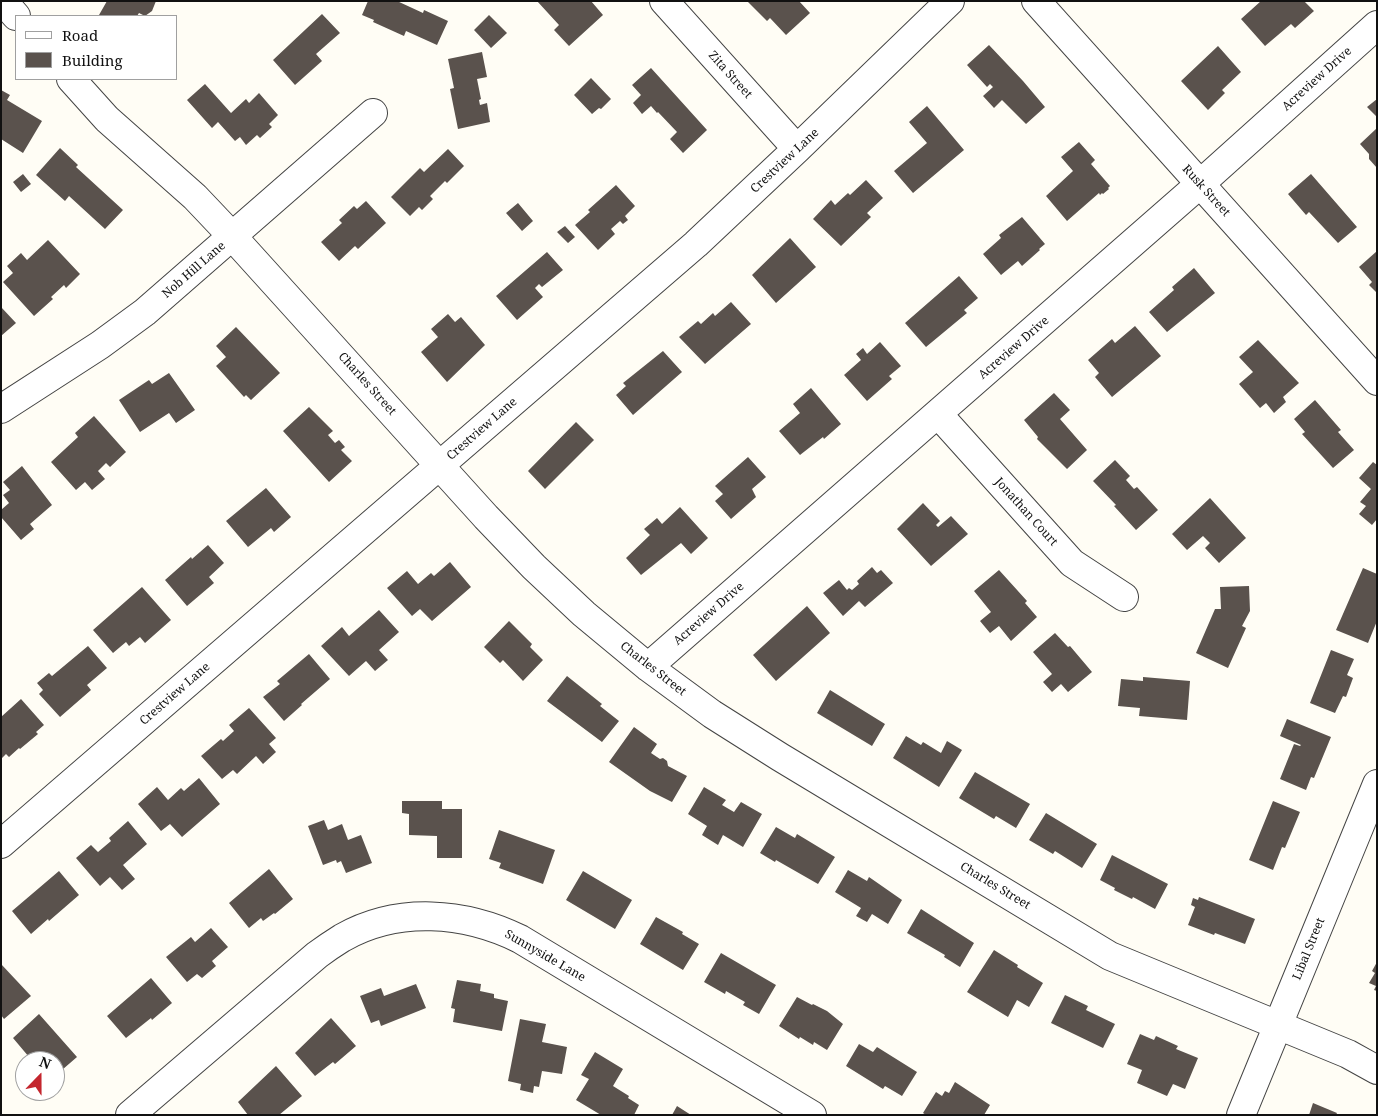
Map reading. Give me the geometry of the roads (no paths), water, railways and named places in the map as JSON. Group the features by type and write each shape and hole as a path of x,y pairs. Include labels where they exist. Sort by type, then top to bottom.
{"street":[{"path":"3,1 15,15"},
{"name":"Zita Street","path":"664,1 797,149"},
{"name":"Crestview Lane","path":"1,844 696,244 950,1"},
{"name":"Rusk Street","path":"1036,1 1377,381"},
{"name":"Acreview Drive","path":"648,667 1200,184 1377,25"},
{"name":"Charles Street","path":"73,80 108,119 195,197 232,236 486,517 534,567 584,614 648,667 712,714 780,757 1110,956 1278,1024 1348,1054 1377,1070"},
{"name":"Nob Hill Lane","path":"1,409 100,346 137,318 374,112"},
{"name":"Jonathan Court","path":"938,414 1072,563 1124,597"},
{"name":"Libal Street","path":"1242,1115 1377,784"},
{"name":"Sunnyside Lane","path":"130,1115 317,955 343,937 370,926 400,918 427,916 453,917 481,923 520,940 812,1115"}]}
